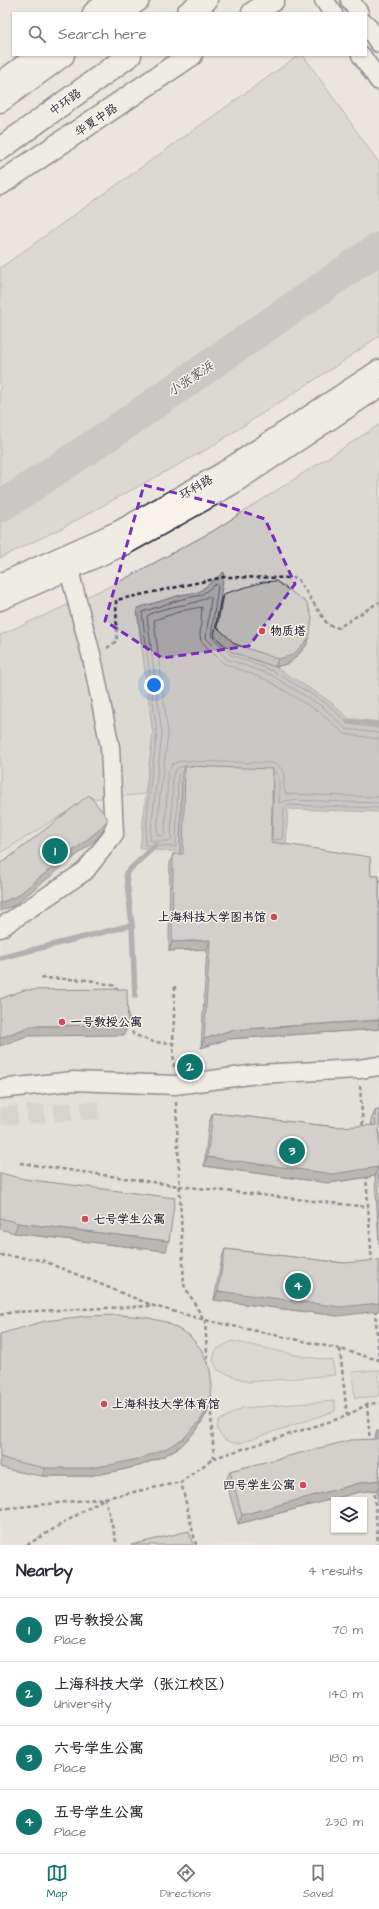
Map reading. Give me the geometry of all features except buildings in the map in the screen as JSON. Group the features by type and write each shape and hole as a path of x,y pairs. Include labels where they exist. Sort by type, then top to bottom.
{"main road":[{"path":"95,12 111,0"},
{"path":"121,12 138,0"},
{"path":"189,12 206,0"},
{"path":"255,12 273,0"},
{"path":"1,96 38,56"},
{"path":"1,96 61,56"},
{"name":"中环路","path":"0,149 129,56"},
{"name":"华夏中路","path":"0,184 190,56"}],"street":[{"path":"324,0 332,12"},
{"path":"350,0 358,12"},
{"path":"367,25 379,43"},
{"path":"362,56 379,82"},
{"name":"环科路","path":"0,583 119,530 222,472 379,369"},
{"name":"环科路","path":"0,601 126,544 231,486 379,388"},
{"path":"0,928 85,871 114,834 110,747 92,658 69,570"},
{"path":"0,1089 73,1081 175,1085 256,1074 359,1069 379,1066"}],"path":[{"path":"92,658 117,641 116,600 224,577 297,578 328,625 338,628 379,602"},
{"path":"41,978 88,980 116,986 119,993"},
{"path":"175,986 173,1043 184,1285 205,1320 208,1374"},
{"path":"125,1007 133,1034 153,1042 173,1043"},
{"path":"359,1069 363,1130"},
{"path":"20,1162 180,1186 368,1207"},
{"path":"366,1169 372,1268"},
{"path":"0,1256 41,1260 154,1306 205,1320 340,1349 379,1360 375,1307"},
{"path":"0,1315 13,1312 154,1306"},
{"path":"340,1349 347,1416"},
{"path":"210,1397 214,1458"},
{"path":"0,1509 105,1498 182,1482 214,1458 347,1416 367,1404 379,1403"},
{"path":"367,1404 370,1444"},
{"path":"182,1482 196,1545"},
{"path":"373,1482 378,1545"},
{"path":"27,1545 105,1498"},
{"path":"105,1498 117,1545"}],"highlighted area":[{"path":"144,485 223,505 265,519 295,584 249,646 162,658 105,621"}],"shaded area":[{"path":"298,56 304,56 379,163 379,336 339,364 209,448 60,529 0,558 0,268"},
{"path":"379,424 379,1545 0,1545 0,635 117,583 170,556 241,514"},
{"path":"379,425 379,724 351,721 328,700 275,667 232,652 214,636 224,572 199,592 181,595 137,609 153,734 145,794 88,799 0,853 0,635 117,583 213,531"},
{"path":"232,1341 305,1357 332,1360 335,1375 248,1382 218,1370 213,1360 216,1350"},
{"path":"379,1370 379,1396 355,1398 352,1372"},
{"path":"335,1401 335,1411 240,1443 226,1440 217,1428 219,1421 242,1408"}],"water":[{"path":"224,572 215,636 232,652 275,667 328,700 351,721 379,724 379,812 288,809 286,845 268,844 182,776 180,852 140,849 153,734 137,608 181,595 199,592"}],"waterway":[{"name":"小张家浜","path":"0,507 115,431 379,248"},
{"path":"348,722 379,724"},
{"path":"0,958 132,925 126,873 156,845"},
{"path":"132,925 135,996"}],"tunnel":[{"path":"0,1116 103,1110"}],"place":[{"name":"物质塔","path":"262,631"},
{"name":"四号教授公寓","path":"55,851"},
{"name":"上海科技大学图书馆","path":"274,917"},
{"name":"一号教授公寓","path":"62,1022"},
{"name":"上海科技大学（张江校区）","path":"190,1067"},
{"name":"六号学生公寓","path":"292,1151"},
{"name":"七号学生公寓","path":"85,1219"},
{"name":"五号学生公寓","path":"298,1286"},
{"name":"上海科技大学体育馆","path":"104,1404"},
{"name":"四号学生公寓","path":"303,1485"}]}
